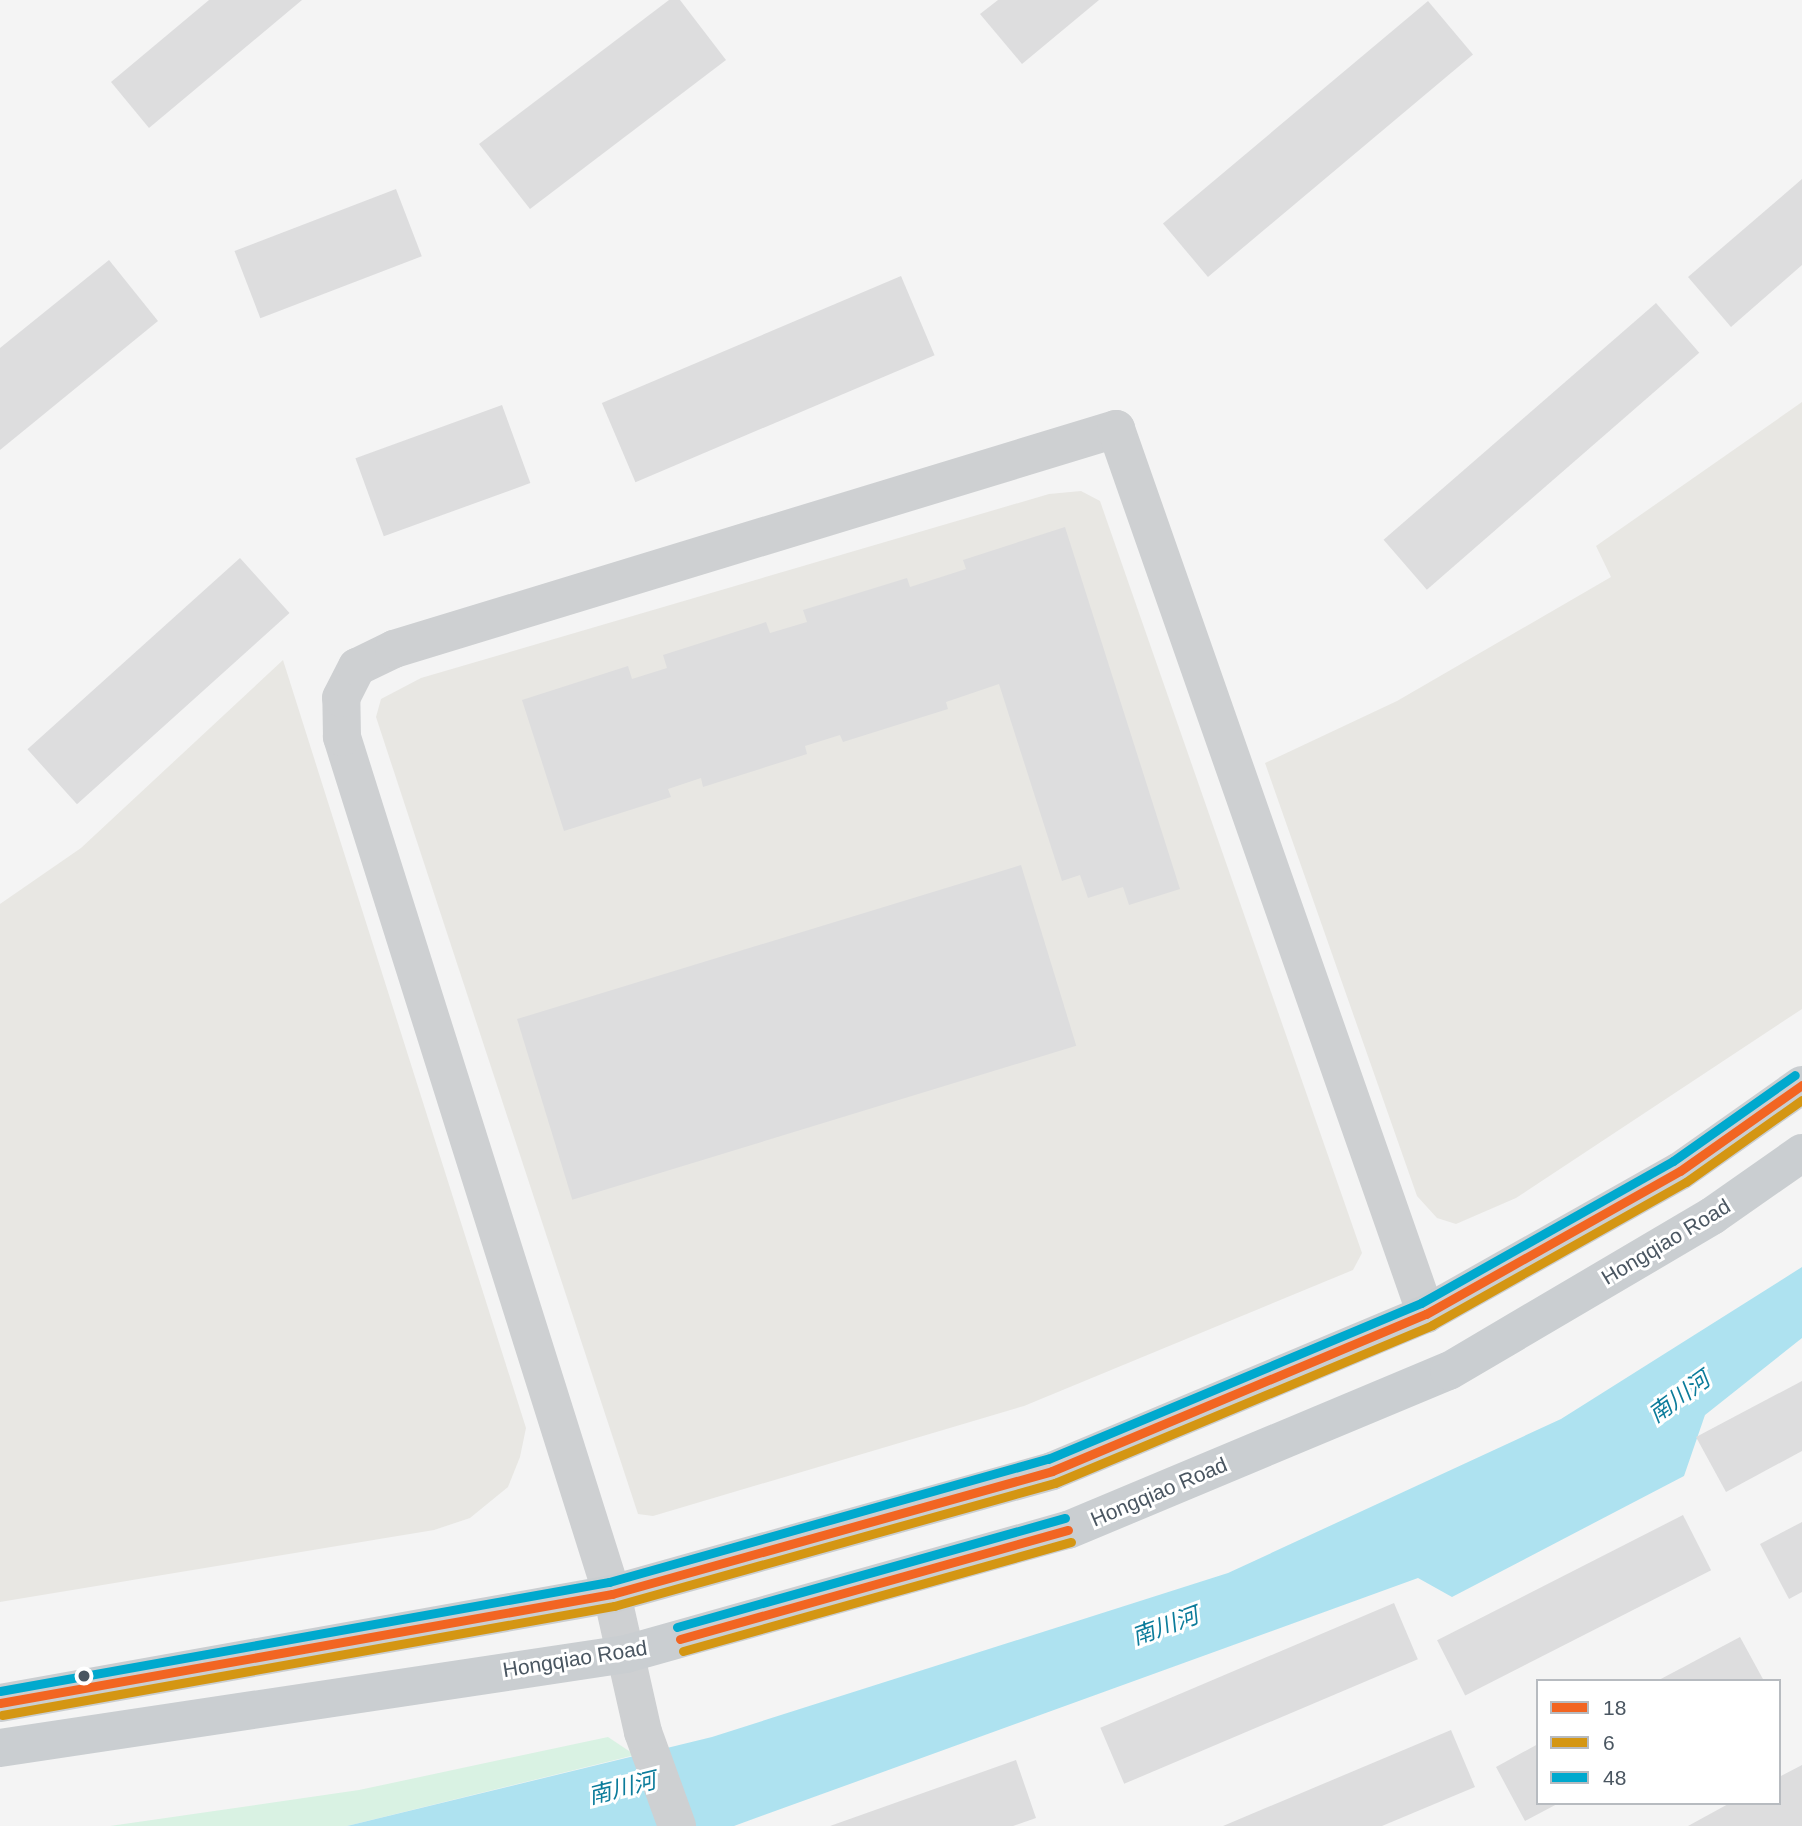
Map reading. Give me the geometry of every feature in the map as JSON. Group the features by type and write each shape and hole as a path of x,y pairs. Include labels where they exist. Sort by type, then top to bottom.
{"main road":[{"path":"0,1703 612,1594 1052,1471 1426,1314 1680,1171 1802,1086"},
{"name":"Hongqiao Road","path":"0,1748 626,1654 1068,1530 1449,1371 1712,1216 1802,1153"}],"street":[{"path":"677,1826 643,1732 612,1594 342,737 341,698 357,667 394,649 1116,429 1426,1314"}],"shaded area":[{"path":"1802,402 1802,1009 1516,1198 1456,1224 1437,1218 1417,1196 1265,763 1397,701 1611,577 1596,546"},
{"path":"1081,491 1100,501 1362,1253 1353,1270 1024,1406 653,1516 638,1514 376,717 381,699 421,678 1049,494"},
{"path":"283,660 526,1428 520,1457 508,1487 470,1518 434,1530 0,1602 0,904 81,848"}],"green space":[{"path":"608,1737 635,1755 347,1826 110,1826 359,1790"}],"water":[{"name":"南川河","path":"1802,1267 1802,1338 1705,1415 1684,1476 1452,1597 1418,1578 734,1826 347,1826 712,1737 1228,1573 1561,1419"}],"building":[{"path":"209,0 302,0 149,128 111,82"},
{"path":"669,0 680,0 726,60 530,209 479,144"},
{"path":"998,0 1099,0 1022,64 980,14"},
{"path":"1428,1 1473,55 1208,277 1163,223"},
{"path":"1802,179 1802,265 1731,327 1688,277"},
{"path":"396,189 422,256 260,318 234,251"},
{"path":"109,260 158,321 0,450 0,348"},
{"path":"901,276 935,355 635,482 602,403"},
{"path":"1656,303 1699,353 1427,590 1384,540"},
{"path":"502,405 530,483 384,536 355,458"},
{"path":"1065,527 1180,889 1129,905 1123,887 1088,898 1080,875 1062,881 999,684 946,702 948,709 843,742 840,735 805,746 807,754 703,787 701,778 668,789 671,797 564,831 522,700 628,666 632,679 667,668 663,655 766,622 770,633 807,622 803,610 907,578 910,587 966,569 963,560"},
{"path":"240,558 290,613 77,804 27,749"},
{"path":"1021,865 1076,1046 572,1200 517,1019"},
{"path":"1802,1381 1802,1451 1726,1492 1696,1437"},
{"path":"1683,1515 1711,1570 1465,1696 1437,1640"},
{"path":"1802,1522 1802,1592 1789,1599 1760,1544"},
{"path":"1394,1603 1418,1659 1124,1784 1100,1728"},
{"path":"1740,1637 1763,1679 1661,1679"},
{"path":"1451,1730 1475,1787 1382,1826 1223,1826"},
{"path":"1536,1745 1536,1805 1555,1805 1525,1821 1496,1767"},
{"path":"1016,1760 1036,1818 1013,1826 830,1826"},
{"path":"1802,1765 1802,1826 1688,1826 1726,1805 1781,1805 1781,1776"}],"transit line":[{"name":"48","path":"0,1691 609,1582 1048,1459 1421,1303 1673,1161 1795,1075"},
{"name":"18","path":"0,1703 612,1594 1052,1471 1426,1314 1680,1171 1802,1085"},
{"name":"6","path":"2,1715 614,1606 1055,1483 1432,1325 1686,1182 1802,1100"},
{"name":"48","path":"677,1627 1065,1518"},
{"name":"18","path":"680,1639 1068,1530"},
{"name":"6","path":"683,1651 1071,1542"}]}
